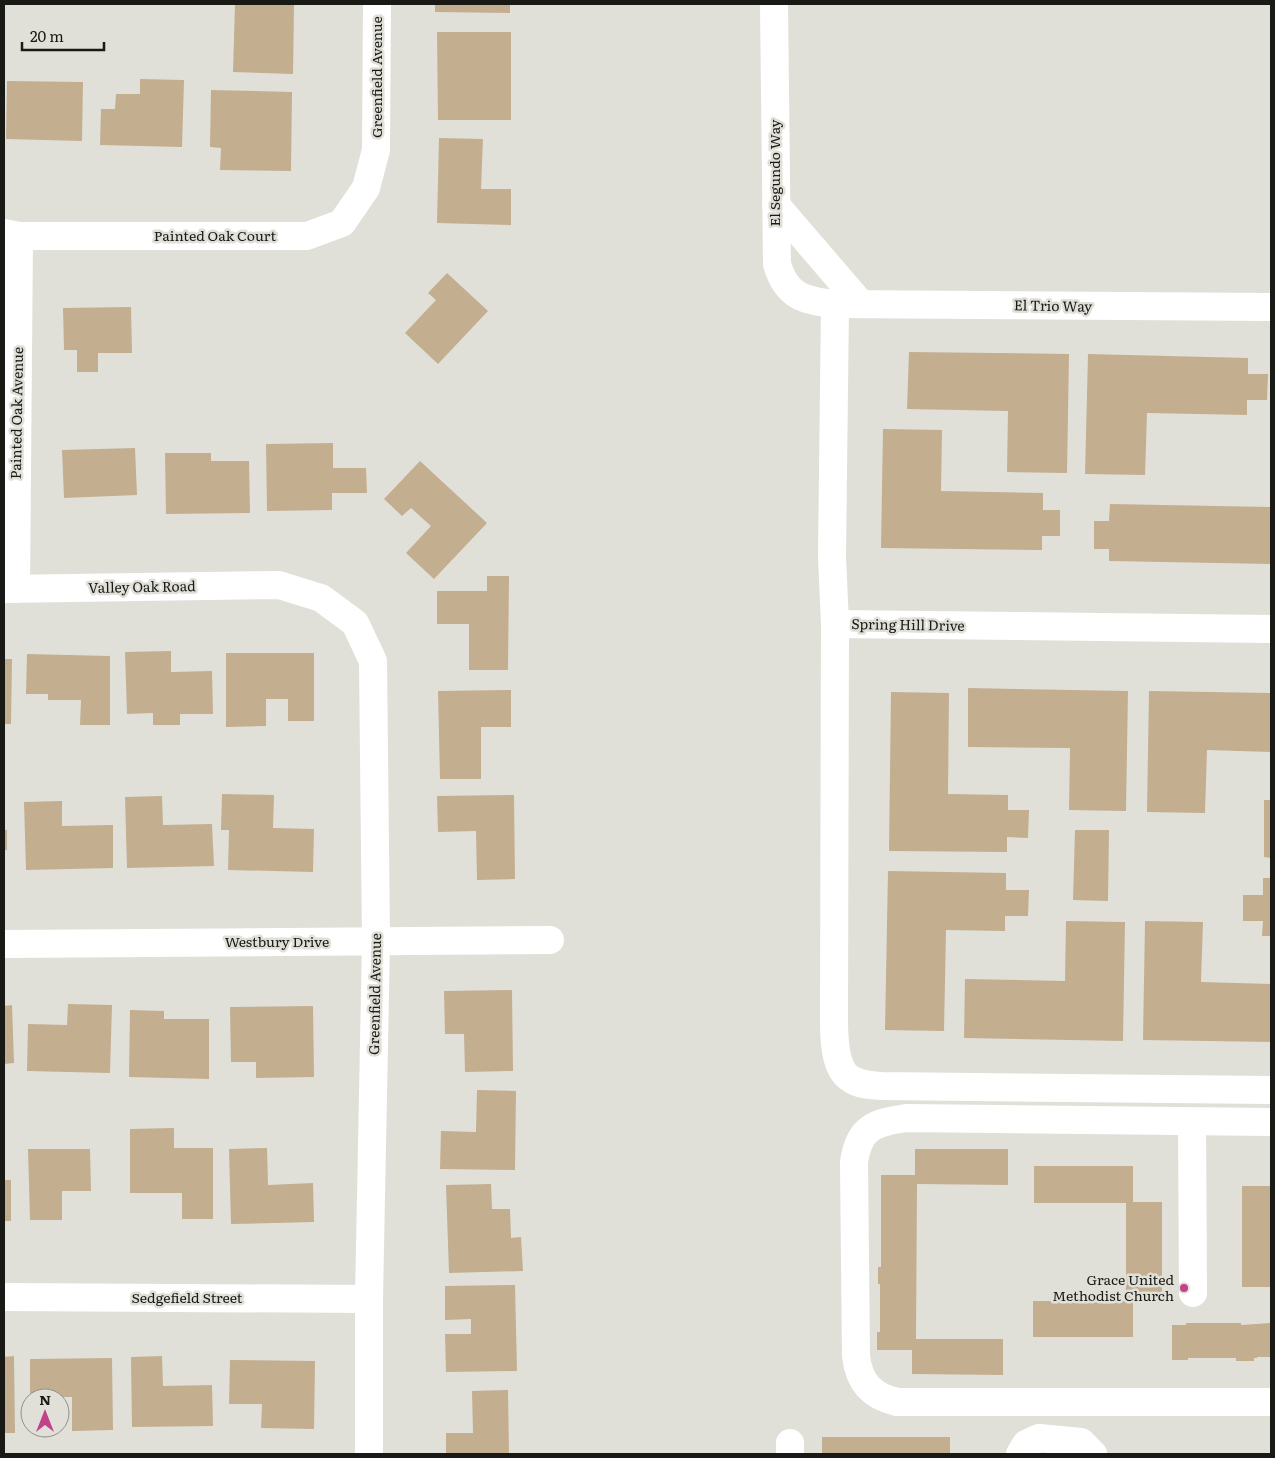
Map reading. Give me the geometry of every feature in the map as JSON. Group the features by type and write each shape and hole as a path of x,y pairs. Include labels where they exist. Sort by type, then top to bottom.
{"street":[{"name":"Greenfield Avenue","path":"376,150 377,4"},
{"name":"El Segundo Way","path":"774,4 777,264 781,278 789,289 801,298 816,302 848,304"},
{"name":"Painted Oak Court","path":"11,234 307,236 342,222 366,188 376,150"},
{"path":"776,205 848,304"},
{"name":"Painted Oak Avenue","path":"10,589 11,234"},
{"name":"El Trio Way","path":"848,304 1271,307"},
{"name":"Spring Hill Drive","path":"848,304 832,557 835,624 1271,629"},
{"name":"Greenfield Avenue","path":"279,585 321,598 355,623 373,661 376,941 370,1299 370,1454"},
{"name":"Valley Oak Road","path":"10,589 279,585"},
{"path":"835,624 834,1010 837,1056 841,1070 850,1079 864,1084 881,1086 1271,1090"},
{"name":"Westbury Drive","path":"4,944 550,940"},
{"path":"1271,1122 906,1118 888,1121 872,1127 861,1136 854,1162 856,1356 858,1370 863,1381 872,1392 897,1402 1271,1402"},
{"path":"1192,1122 1193,1293"},
{"name":"Sedgefield Street","path":"4,1297 370,1299"},
{"path":"1020,1454 1026,1444 1039,1438 1081,1442 1093,1454"}],"building":[{"path":"235,4 294,4 293,74 233,72"},
{"path":"435,4 510,4 510,13 435,12"},
{"path":"437,32 511,32 511,120 438,120"},
{"path":"140,79 184,80 182,147 100,145 101,109 115,109 116,94 140,94"},
{"path":"7,81 83,82 82,141 6,139"},
{"path":"211,90 292,92 291,171 220,170 221,148 210,147"},
{"path":"439,138 483,139 481,189 511,189 511,225 437,223"},
{"path":"447,273 488,311 438,364 405,333 436,300 428,293"},
{"path":"131,307 132,353 98,353 98,372 77,372 77,350 64,350 63,308"},
{"path":"909,352 1069,354 1067,473 1007,472 1008,411 907,409"},
{"path":"1088,354 1248,358 1248,374 1268,374 1267,400 1247,400 1247,415 1147,413 1145,475 1085,474"},
{"path":"883,429 942,430 941,491 1043,493 1043,510 1060,510 1060,536 1042,536 1042,550 881,548"},
{"path":"333,443 333,468 366,468 367,493 332,493 332,510 267,511 266,444"},
{"path":"135,448 137,495 64,498 62,450"},
{"path":"165,453 211,453 211,461 249,461 250,513 166,514"},
{"path":"420,461 487,523 434,579 406,553 431,526 411,508 402,516 384,499"},
{"path":"1110,504 1271,507 1271,564 1109,561 1109,549 1094,549 1094,521 1109,521"},
{"path":"487,576 509,576 508,670 469,670 469,624 437,624 437,591 487,591"},
{"path":"171,651 171,672 212,671 213,714 180,714 180,725 153,725 153,713 127,714 125,652"},
{"path":"226,653 314,653 314,721 288,721 288,699 266,699 266,726 226,727"},
{"path":"27,654 110,656 110,725 80,725 81,700 48,700 48,694 26,694"},
{"path":"4,659 12,659 11,724 4,724"},
{"path":"968,688 1128,691 1126,811 1069,810 1070,748 968,747"},
{"path":"511,690 511,727 481,727 481,779 440,779 438,691"},
{"path":"1149,691 1271,693 1271,752 1207,750 1205,813 1147,812"},
{"path":"891,692 949,693 948,794 1008,795 1008,810 1029,810 1028,838 1007,837 1007,852 889,851"},
{"path":"222,794 274,795 273,828 314,829 313,872 228,870 229,830 221,830"},
{"path":"514,795 515,879 477,880 476,831 438,832 437,796"},
{"path":"162,796 163,825 212,824 214,866 127,868 125,797"},
{"path":"1264,800 1271,800 1271,858 1264,857"},
{"path":"62,801 62,826 113,825 113,868 26,870 24,802"},
{"path":"4,830 7,830 7,850 4,850"},
{"path":"1075,830 1109,830 1108,901 1073,900"},
{"path":"888,871 1006,873 1006,890 1029,890 1028,916 1005,916 1005,931 946,930 944,1031 885,1030"},
{"path":"1263,878 1271,878 1271,936 1262,936 1263,921 1243,921 1243,895 1263,895"},
{"path":"1066,921 1125,922 1123,1041 964,1038 965,979 1065,981"},
{"path":"1145,921 1203,922 1201,982 1271,984 1271,1042 1143,1040"},
{"path":"512,990 513,1071 465,1072 464,1034 445,1034 444,991"},
{"path":"68,1004 112,1005 110,1073 27,1071 28,1024 67,1025"},
{"path":"12,1005 14,1063 4,1064 4,1006"},
{"path":"313,1006 314,1077 256,1078 256,1062 231,1062 230,1007"},
{"path":"130,1010 164,1011 164,1019 209,1019 209,1079 129,1077"},
{"path":"477,1090 516,1091 515,1170 440,1169 441,1131 476,1132"},
{"path":"174,1128 174,1148 213,1148 213,1219 182,1219 182,1193 130,1193 130,1129"},
{"path":"267,1148 268,1185 313,1183 314,1222 231,1224 229,1149"},
{"path":"28,1149 90,1149 91,1191 62,1191 62,1220 30,1220"},
{"path":"915,1149 1008,1149 1008,1185 917,1184 916,1339 1003,1339 1003,1375 912,1374 912,1350 877,1350 877,1332 880,1332 878,1267 881,1267 881,1175 915,1175"},
{"path":"1034,1166 1133,1166 1133,1202 1162,1202 1162,1303 1133,1303 1133,1337 1033,1337 1033,1301 1126,1301 1126,1203 1034,1203"},
{"path":"4,1180 11,1180 11,1221 4,1221"},
{"path":"491,1184 492,1209 510,1209 511,1238 521,1237 523,1271 449,1273 446,1185"},
{"path":"1242,1186 1271,1186 1271,1287 1242,1287"},
{"path":"515,1285 517,1371 446,1372 445,1334 471,1334 471,1319 445,1320 445,1286"},
{"path":"1186,1323 1241,1323 1241,1325 1271,1323 1271,1357 1257,1357 1254,1358 1254,1361 1236,1361 1236,1358 1172,1360 1172,1325 1186,1325"},
{"path":"14,1356 15,1433 4,1433 4,1357"},
{"path":"162,1356 163,1386 212,1385 213,1426 132,1427 131,1357"},
{"path":"112,1358 113,1430 72,1431 72,1397 70,1397 70,1388 30,1388 30,1359"},
{"path":"230,1360 315,1361 314,1429 261,1428 262,1404 229,1404"},
{"path":"508,1390 509,1454 446,1454 446,1433 473,1433 472,1391"},
{"path":"822,1437 950,1437 950,1454 822,1454"}],"place":[{"name":"Grace United Methodist Church","path":"1184,1288"}]}
